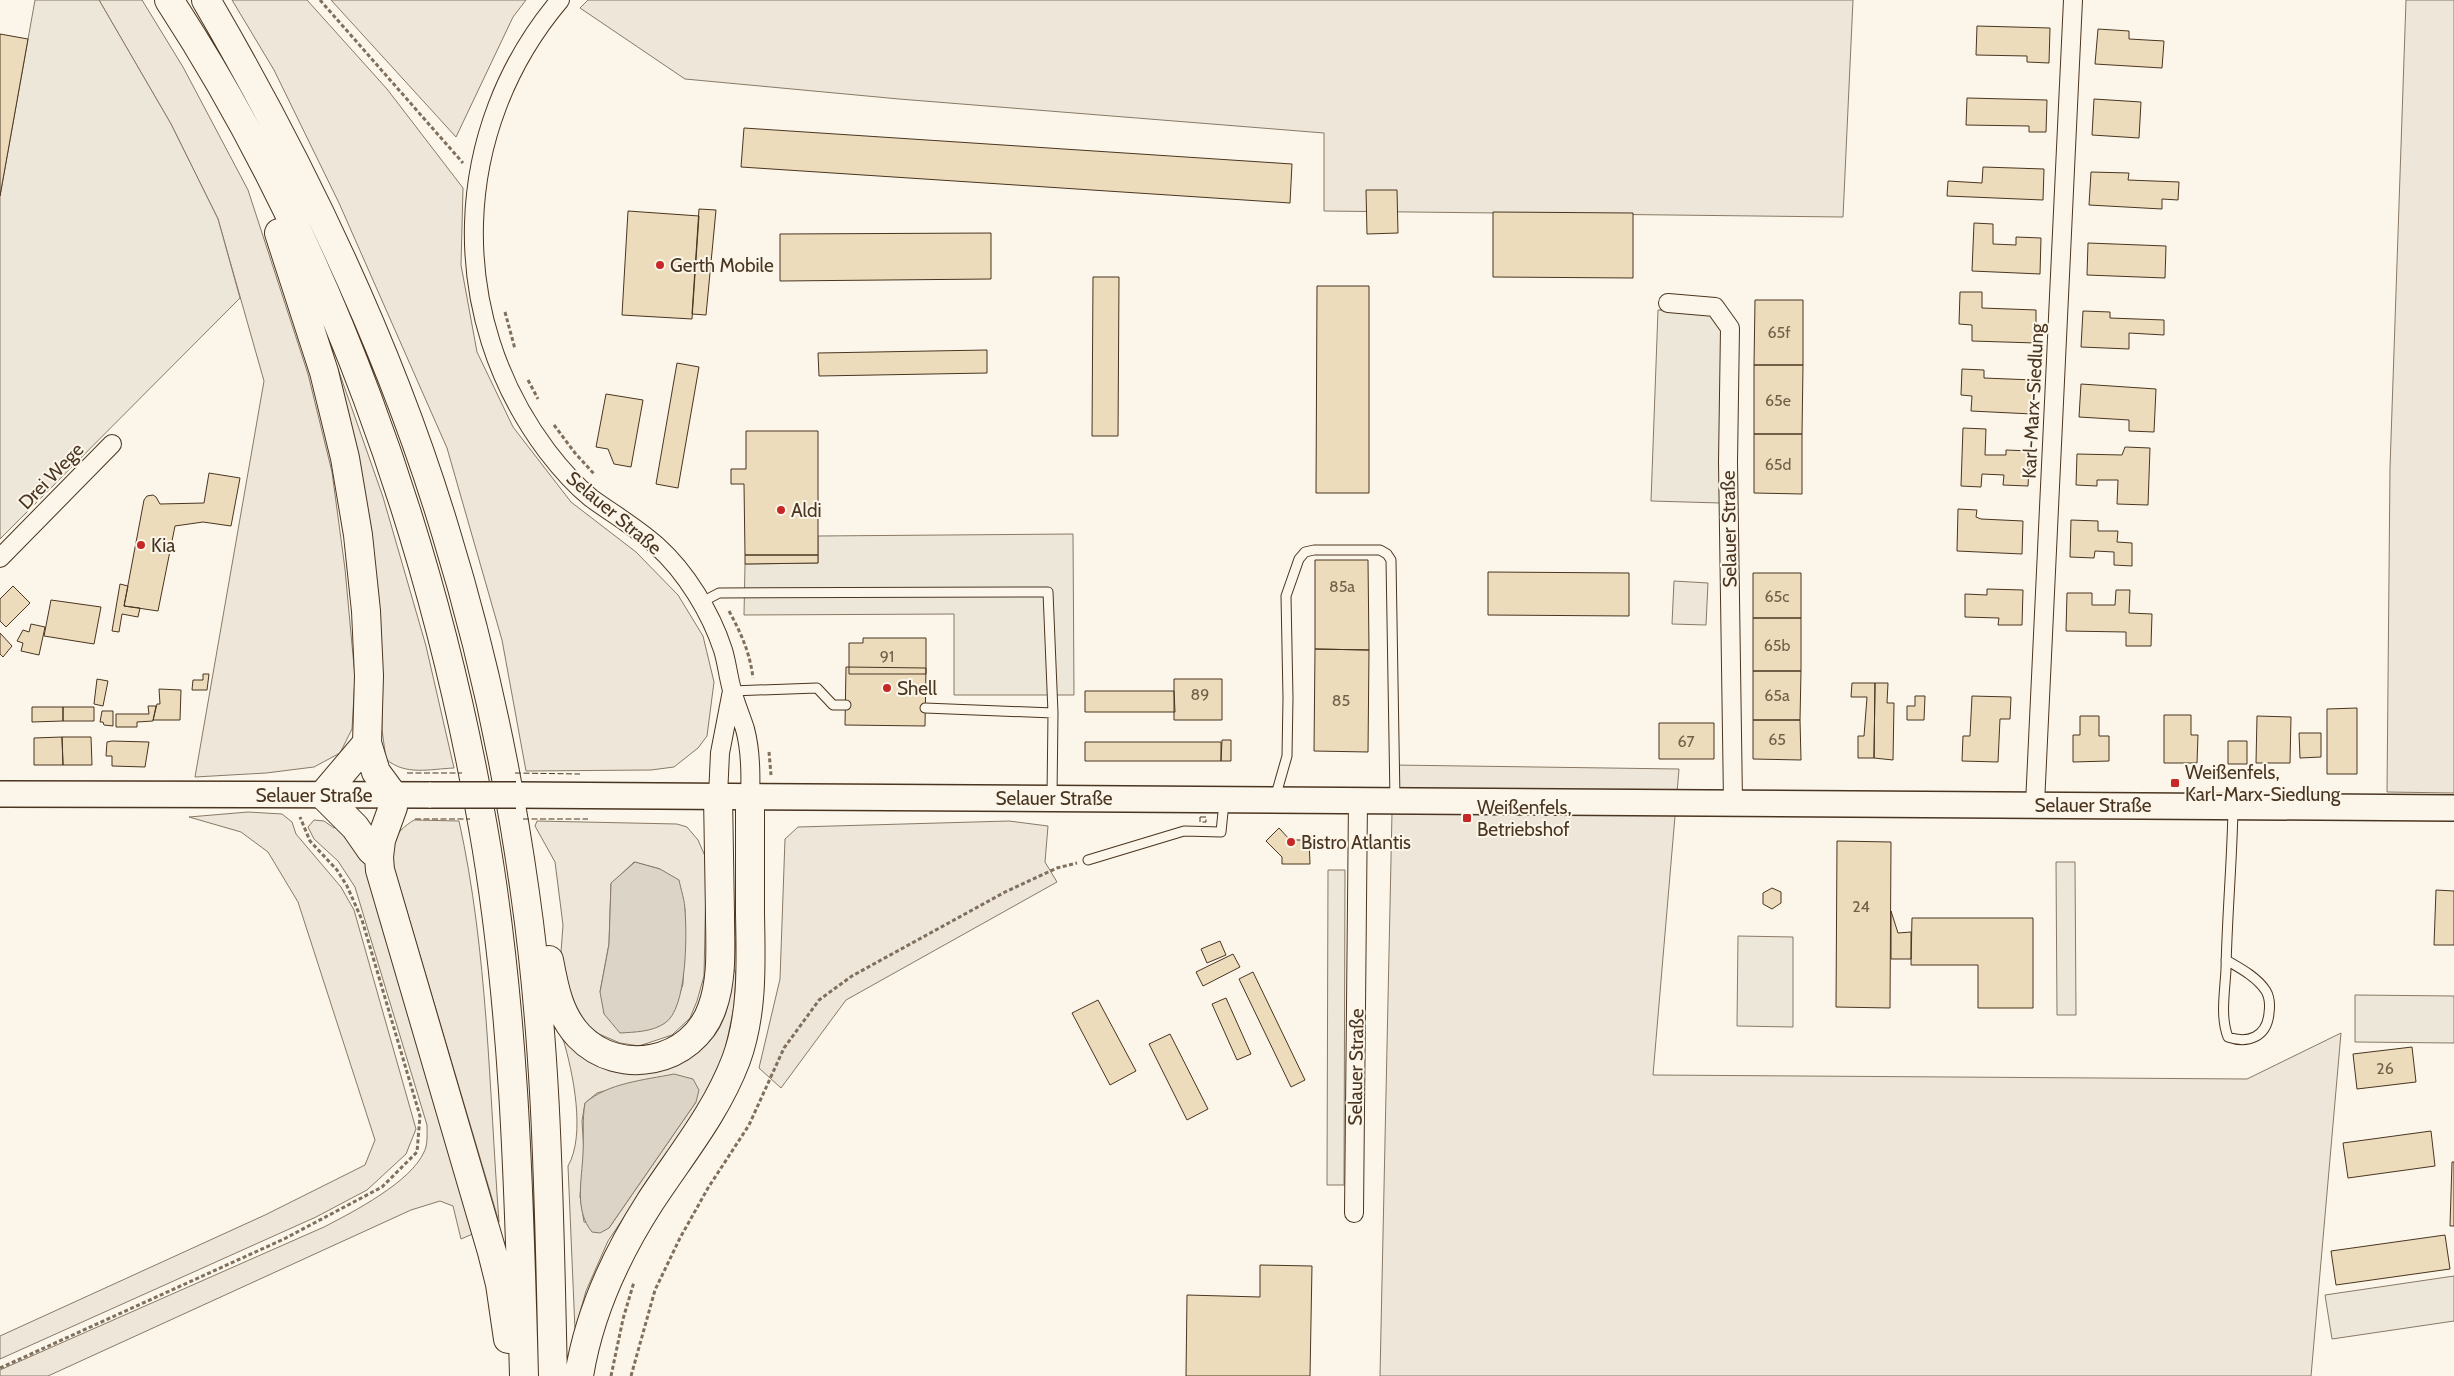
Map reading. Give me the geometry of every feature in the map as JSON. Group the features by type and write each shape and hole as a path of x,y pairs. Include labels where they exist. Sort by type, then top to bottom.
{"highway":[{"path":"169,0 256,144 344,339 382,440 441,630 463,722 484,830 508,1027 520,1226 524,1376"},
{"path":"206,0 273,120 315,202 372,329 411,430 446,531 471,623 493,716 525,891 540,1021 548,1151 553,1376"},
{"path":"256,144 255,177 284,247 304,305 324,372 348,474 358,535 366,611 370,709 367,743 376,772 393,796 393,807 380,840 378,857 384,884 492,1252 501,1292 513,1376"},
{"path":"367,743 323,795 355,827 378,857"},
{"path":"525,891 542,918 555,991 562,1010 579,1036 591,1046 619,1059 650,1060 676,1051 688,1043 702,1027 712,1009 716,996 720,955 718,796"},
{"path":"578,1376 594,1314 614,1264 638,1222 715,1105 736,1060 748,1011 761,797"}],"main road":[{"name":"Selauer Straße","path":"0,794 1275,799 2454,808"}],"street":[{"name":"Selauer Straße","path":"560,0 521,53 497,108 476,178 473,217 478,287 493,347 529,426 563,471 589,496 658,547 685,578 700,603 713,626 722,648 761,797"},
{"name":"Karl-Marx-Siedlung","path":"2036,804 2073,0"},
{"name":"Selauer Straße","path":"1668,303 1715,307 1730,328 1728,462 1733,802"},
{"name":"Drei Wege","path":"0,558 112,444"},
{"name":"Selauer Straße","path":"718,796 720,753 732,690"},
{"name":"Selauer Straße","path":"1354,1213 1358,800"}],"lane":[{"path":"1275,799 1287,756 1286,596 1298,559 1305,552 1314,550 1380,550 1387,554 1391,560 1395,800"},
{"path":"700,603 719,593 1048,592 1053,713 1052,798"},
{"path":"732,690 817,688 833,705 846,705"},
{"path":"926,708 1053,713"},
{"path":"1088,860 1184,831 1221,832 1224,799"},
{"path":"2226,960 2251,976 2267,993 2270,1003 2268,1021 2264,1032 2252,1039 2239,1041 2228,1037 2224,1026 2226,960 2233,806"}],"path":[{"path":"320,0 476,178"},
{"path":"504,310 516,351"},
{"path":"526,376 542,406"},
{"path":"552,422 575,453 601,481"},
{"path":"719,593 742,635 750,658 755,688"},
{"path":"761,797 771,757 768,748"},
{"path":"0,1368 284,1239 382,1187 418,1152 420,1116 362,920 348,886 337,870 310,841 297,809"},
{"path":"631,1376 639,1340 655,1290 680,1238 708,1188 749,1125 784,1048 819,1000 852,976 1005,892 1057,868 1088,860"}],"shaded area":[{"path":"35,0 99,0 171,124 218,219 240,298 0,539 0,196"},
{"path":"99,0 142,0 183,67 248,190 308,374 332,472 345,569 355,677 352,729 340,753 314,767 266,773 195,777 264,381 218,219 171,124"},
{"path":"232,0 307,0 387,89 463,188 461,265 477,352 513,427 571,502 636,552 678,595 703,636 714,682 707,736 698,748 674,767 651,770 526,771 502,640 447,448 339,203 274,70"},
{"path":"331,0 526,0 513,17 456,137"},
{"path":"588,0 1853,0 1843,217 1324,211 1324,133 899,99 685,79 580,8"},
{"path":"2406,0 2454,0 2454,793 2387,792 2390,468"},
{"path":"1658,310 1715,312 1725,331 1720,503 1651,501"},
{"path":"337,366 383,497 426,646 454,768 410,770 401,768 386,759 382,730 381,657 364,497 350,419"},
{"path":"1073,534 1074,695 954,695 954,614 744,615 745,564 818,563 818,536"},
{"path":"1674,581 1708,583 1706,625 1672,624"},
{"path":"1393,765 1679,769 1653,1075 2247,1079 2341,1033 2311,1376 1380,1376"},
{"path":"248,812 282,814 292,822 296,834 341,887 354,910 416,1129 406,1154 367,1190 316,1217 0,1359 0,1336 265,1215 365,1165 375,1140 298,902 268,852 241,832 189,817"},
{"path":"314,820 324,821 334,828 341,824 367,863 475,1233 461,1239 453,1206 440,1201 411,1210 48,1376 0,1376 0,1370 336,1221 365,1205 394,1185 417,1163 424,1152 427,1142 427,1125 355,887 338,861 314,839 308,827"},
{"path":"414,820 459,821 469,870 482,970 499,1222 393,864 393,849 398,833"},
{"path":"537,821 677,824 687,827 698,840 705,856 704,976 690,1018 672,1035 639,1046 620,1043 599,1034 579,1018 572,1000 561,952 563,925 555,862 535,826","holes":["634,862 660,869 685,909 683,984 675,1008 600,992 609,944 611,884"]},
{"path":"1009,821 1048,826 1045,862 1057,882 846,1000 781,1088 759,1068 780,979 785,839 798,827"},
{"path":"635,862 660,869 679,880 685,907 684,971 678,1003 672,1015 665,1023 649,1030 620,1033 604,1014 600,992 609,944 611,883"},
{"path":"2056,862 2075,862 2076,1015 2057,1015"},
{"path":"1328,870 1345,870 1344,1185 1327,1185"},
{"path":"1738,936 1793,937 1793,1027 1737,1026"},
{"path":"733,967 736,974 734,1007 724,1055 700,1104 608,1241 586,1291 575,1330 568,1166 576,1138 577,1121 571,1068 563,1039 579,1054 598,1064 618,1070 639,1072 660,1070 680,1063 698,1052 714,1036 719,1028 728,1003","holes":["636,1082 696,1102 609,1228 584,1222 580,1196 584,1152 582,1121 585,1103 597,1093"]},
{"path":"2355,995 2454,996 2454,1043 2355,1042"},
{"path":"674,1074 693,1079 699,1090 696,1102 609,1228 600,1233 592,1232 583,1214 580,1194 585,1103 594,1096 615,1087"},
{"path":"2454,1276 2454,1321 2332,1339 2325,1295"}],"building":[{"path":"1977,26 2050,28 2049,63 2027,62 2027,56 1976,55"},
{"path":"2098,29 2129,31 2129,39 2164,41 2162,68 2095,64"},
{"path":"0,34 28,39 0,196"},
{"path":"1967,98 2047,100 2046,132 2029,132 2029,126 1966,125"},
{"path":"2094,99 2141,102 2139,138 2092,135"},
{"path":"744,128 1292,164 1290,203 741,167"},
{"path":"1983,167 2044,169 2043,200 1947,196 1948,181 1982,183"},
{"path":"2091,172 2129,173 2128,180 2179,182 2178,200 2162,199 2162,209 2089,205"},
{"path":"1366,190 1397,190 1398,233 1367,234"},
{"path":"699,209 716,210 706,315 692,314"},
{"name":"Gerth Mobile","path":"628,211 699,216 692,319 622,315"},
{"path":"1493,212 1633,213 1633,278 1493,277"},
{"path":"1974,223 1993,224 1993,244 2016,245 2016,237 2041,238 2040,274 1972,271"},
{"path":"991,233 991,279 780,281 780,234"},
{"path":"2088,243 2166,246 2165,278 2087,275"},
{"path":"1093,277 1119,277 1118,436 1092,436"},
{"path":"1317,286 1369,286 1369,493 1316,493"},
{"path":"1960,292 1982,292 1982,308 2036,310 2036,343 1972,341 1972,325 1959,324"},
{"path":"1755,300 1803,300 1803,365 1754,365"},
{"path":"2083,311 2110,312 2110,318 2164,320 2164,335 2129,333 2129,349 2081,347"},
{"path":"987,350 987,373 819,376 818,353"},
{"path":"677,363 699,367 678,488 656,484"},
{"path":"1754,365 1803,365 1802,434 1754,434"},
{"path":"1962,369 1984,370 1984,378 2033,380 2032,414 1971,411 1972,396 1961,395"},
{"path":"2081,384 2156,389 2154,432 2129,431 2129,420 2079,417"},
{"path":"606,394 643,400 631,467 614,464 608,449 596,447"},
{"path":"1963,428 1986,429 1985,455 2006,455 2006,450 2030,451 2028,486 2003,485 2004,475 1982,474 1981,487 1961,486"},
{"name":"Aldi","path":"746,431 818,431 818,555 745,555 744,484 731,484 731,469 746,469"},
{"path":"1754,434 1802,434 1802,494 1754,493"},
{"path":"2125,447 2150,448 2148,505 2117,504 2118,480 2097,480 2097,486 2076,485 2077,454 2122,455"},
{"path":"209,473 240,478 231,526 203,522 175,526 158,611 124,606 144,500 147,496 153,495 160,504 204,503"},
{"path":"1958,509 1977,510 1976,517 1981,519 2023,521 2022,554 1957,551"},
{"path":"2071,520 2098,521 2098,531 2118,531 2117,542 2132,543 2132,566 2114,565 2114,552 2095,551 2094,558 2070,557"},
{"path":"745,555 818,555 818,563 745,564"},
{"path":"1315,560 1368,560 1369,650 1315,649"},
{"path":"1488,572 1629,573 1629,616 1488,615"},
{"path":"1753,573 1801,573 1801,618 1753,618"},
{"path":"120,584 128,586 124,606 140,608 138,617 122,614 119,632 112,631"},
{"path":"13,586 30,603 6,627 0,621 0,599"},
{"path":"1987,589 2023,590 2022,625 1998,625 1999,618 1965,617 1965,594 1987,595"},
{"path":"2116,590 2130,590 2129,613 2152,614 2151,646 2126,646 2126,632 2066,631 2067,593 2092,593 2092,605 2115,605"},
{"path":"51,600 101,607 94,644 44,636"},
{"path":"1753,618 1801,618 1801,671 1753,671"},
{"path":"31,624 45,627 39,655 21,651 23,643 17,641 23,630 29,632"},
{"path":"0,633 12,646 3,657 0,654"},
{"path":"863,638 926,638 926,674 849,674 849,643 863,643"},
{"path":"1315,649 1369,650 1368,752 1314,751"},
{"path":"846,667 926,668 925,726 845,725"},
{"path":"1753,671 1801,671 1800,720 1753,720"},
{"path":"203,674 209,674 207,690 192,690 193,680 203,680"},
{"path":"97,679 108,681 103,706 94,704"},
{"path":"1174,679 1222,679 1222,720 1174,720"},
{"path":"1852,683 1875,683 1874,758 1858,758 1858,736 1864,736 1867,697 1851,697"},
{"path":"1875,683 1888,683 1887,703 1894,703 1893,760 1874,758"},
{"path":"159,689 181,690 180,720 153,720 157,704 160,704"},
{"path":"1085,691 1174,691 1175,712 1085,712"},
{"path":"1915,696 1925,696 1924,720 1907,720 1907,706 1915,706"},
{"path":"1972,696 2011,697 2010,719 2000,719 1998,762 1962,761 1963,736 1970,736"},
{"path":"148,706 156,706 153,721 137,722 137,727 116,727 116,714 149,714"},
{"path":"32,707 63,707 63,721 32,722"},
{"path":"63,707 94,707 94,721 63,721"},
{"path":"2357,708 2357,774 2327,774 2327,709"},
{"path":"102,711 113,711 113,726 104,725 103,722 100,722"},
{"path":"2164,715 2191,715 2191,735 2198,735 2197,763 2164,763"},
{"path":"2080,716 2099,716 2099,736 2109,736 2109,761 2073,762 2073,735 2080,735"},
{"path":"2257,716 2291,717 2290,763 2256,763"},
{"path":"1753,720 1800,720 1801,760 1753,759"},
{"path":"1659,723 1714,723 1714,759 1659,759"},
{"path":"2299,733 2321,733 2321,757 2300,758"},
{"path":"62,737 91,737 92,765 63,765"},
{"path":"62,737 63,765 34,765 34,738"},
{"path":"1222,740 1231,740 1231,761 1221,761"},
{"path":"2228,741 2247,741 2247,764 2228,764"},
{"path":"107,742 149,742 145,767 112,766 112,756 106,756"},
{"path":"1085,742 1221,742 1221,761 1085,761"},
{"path":"1279,828 1290,840 1309,840 1310,864 1282,864 1282,857 1266,841"},
{"path":"1837,841 1891,842 1890,1008 1836,1007"},
{"path":"1772,888 1781,892 1781,903 1772,909 1763,904 1763,893"},
{"path":"2436,890 2454,891 2454,945 2434,945"},
{"path":"1891,911 1898,933 1911,932 1911,959 1891,959"},
{"path":"1912,918 2033,918 2033,1008 1978,1008 1978,965 1911,965"},
{"path":"1220,941 1226,955 1207,963 1201,949"},
{"path":"1233,954 1240,967 1203,986 1196,972"},
{"path":"1253,972 1305,1080 1291,1087 1239,979"},
{"path":"1226,998 1251,1054 1237,1060 1212,1004"},
{"path":"1098,1000 1136,1071 1110,1085 1072,1013"},
{"path":"1170,1034 1208,1109 1187,1120 1149,1044"},
{"path":"2412,1047 2416,1082 2357,1089 2353,1054"},
{"path":"2431,1131 2435,1166 2348,1178 2343,1143"},
{"path":"2452,1162 2454,1162 2454,1226 2450,1226"},
{"path":"2445,1235 2450,1269 2336,1285 2331,1251"},
{"path":"1260,1265 1312,1266 1310,1376 1186,1376 1187,1295 1260,1297"}],"fence":[{"path":"407,773 462,773"},
{"path":"515,773 580,774"},
{"path":"1200,817 1206,817 1206,822 1200,822 1200,817"},
{"path":"415,819 470,819"},
{"path":"523,819 588,819"}],"place":[{"name":"Gerth Mobile","path":"660,265"},
{"name":"Aldi","path":"781,510"},
{"name":"Kia","path":"141,545"},
{"name":"Shell","path":"887,688"},
{"name":"Weißenfels, Karl-Marx-Siedlung","path":"2175,783"},
{"name":"Weißenfels, Betriebshof","path":"1467,818"},
{"name":"Bistro Atlantis","path":"1291,842"}]}
